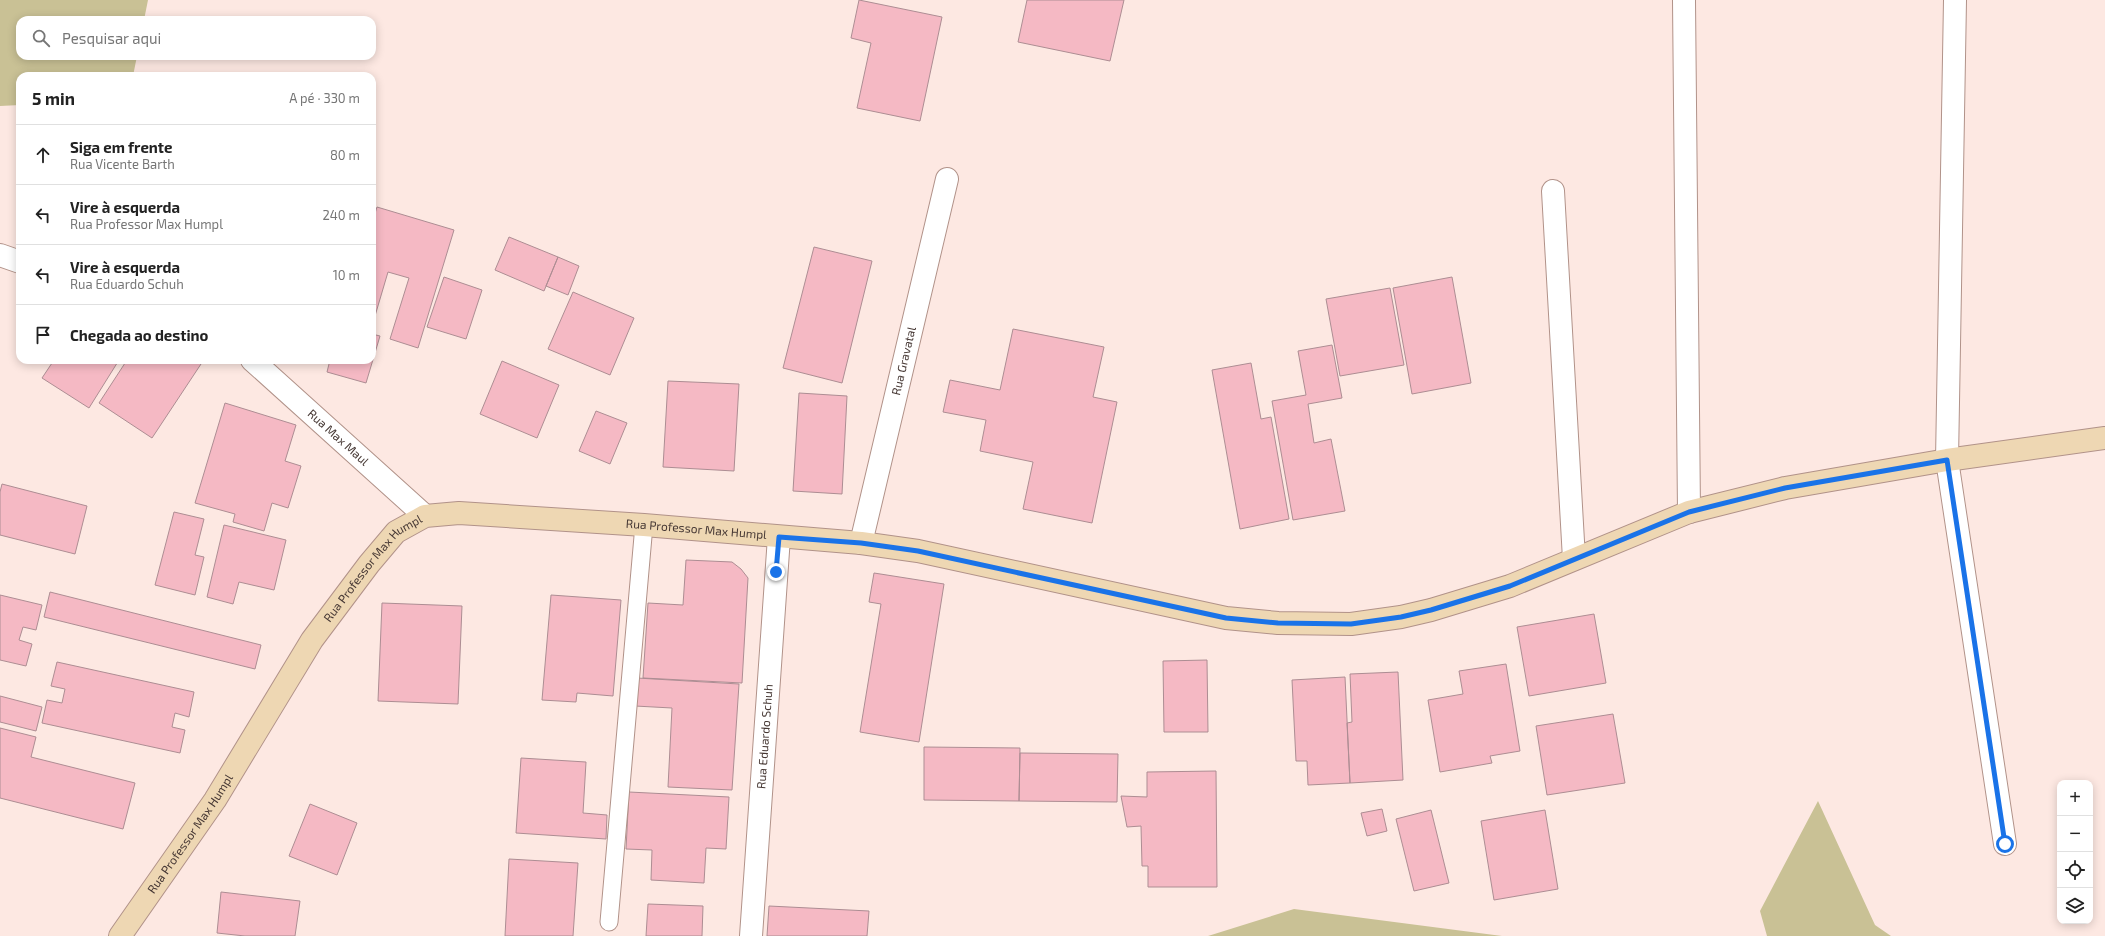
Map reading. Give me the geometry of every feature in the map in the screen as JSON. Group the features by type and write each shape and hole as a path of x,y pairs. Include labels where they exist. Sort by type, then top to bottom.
{"street":[{"path":"1956,0 1947,460 2005,844"},
{"path":"1684,1 1689,512"},
{"name":"Rua Gravatal","path":"861,543 947,180"},
{"path":"1553,191 1574,559"},
{"path":"0,255 16,261"},
{"name":"Rua Max Maul","path":"259,364 425,516"},
{"name":"Rua Professor Max Humpl","path":"120,936 215,800 312,640 369,564 396,532 425,516 459,513 644,525 861,543 918,551 1226,618 1278,623 1351,624 1401,617 1431,610 1510,586 1689,512 1785,488 1947,460 2105,438"},
{"name":"Rua Eduardo Schuh","path":"751,936 779,537"}],"lane":[{"path":"609,922 644,525"}],"shaded area":[{"path":"0,0 148,0 145,16 16,16 16,60 136,60 134,72 16,72 16,105 0,106"},
{"path":"1818,801 1875,925 1891,936 1767,936 1760,911"},
{"path":"1294,909 1502,936 1208,936"}],"building":[{"path":"859,0 942,17 920,121 857,108 871,43 851,38"},
{"path":"1027,0 1124,0 1110,61 1018,42"},
{"path":"377,207 454,230 418,348 390,339 409,278 388,272 376,312"},
{"path":"509,237 558,257 544,291 495,270"},
{"path":"814,247 872,261 842,383 783,368"},
{"path":"558,257 579,266 568,295 546,286"},
{"path":"444,277 482,290 466,339 427,327"},
{"path":"1452,277 1471,383 1412,394 1393,288"},
{"path":"1390,288 1404,365 1340,376 1326,299"},
{"path":"573,292 634,318 610,375 548,349"},
{"path":"1013,329 1104,347 1093,397 1117,402 1092,523 1023,509 1033,462 980,451 986,420 943,412 950,380 1000,390"},
{"path":"376,335 380,336 376,349"},
{"path":"1332,345 1342,398 1308,404 1314,443 1331,439 1345,511 1293,520 1272,401 1306,395 1298,351"},
{"path":"502,361 559,385 537,438 480,414"},
{"path":"1251,363 1261,419 1271,417 1289,519 1240,529 1212,370"},
{"path":"51,364 116,364 89,408 42,378"},
{"path":"124,364 201,364 152,438 99,403"},
{"path":"329,364 372,364 366,383 327,372"},
{"path":"668,381 739,384 734,471 663,467"},
{"path":"799,393 847,396 842,494 793,491"},
{"path":"225,403 296,425 285,461 301,466 288,508 272,503 264,531 233,522 235,514 195,503"},
{"path":"596,411 627,423 610,464 579,451"},
{"path":"2,484 87,506 75,554 0,535 0,492"},
{"path":"174,512 204,519 195,555 204,557 195,595 155,585"},
{"path":"224,525 286,540 274,590 239,582 233,604 207,597"},
{"path":"686,560 732,562 741,569 748,578 742,683 643,678 648,603 683,605"},
{"path":"874,573 944,584 919,742 860,732 881,604 869,602"},
{"path":"50,592 261,645 255,669 44,617"},
{"path":"0,595 42,605 36,630 23,627 19,640 32,644 26,666 0,660"},
{"path":"551,595 621,600 613,696 577,693 576,702 542,700"},
{"path":"382,603 462,606 458,704 378,701"},
{"path":"1594,614 1606,683 1529,696 1517,627"},
{"path":"1207,660 1208,732 1164,732 1163,661"},
{"path":"57,662 194,692 189,717 175,713 172,727 185,730 180,753 42,723 47,700 62,703 65,689 51,686"},
{"path":"1506,664 1520,751 1490,756 1492,763 1440,772 1428,700 1463,694 1459,671"},
{"path":"1398,672 1403,780 1350,783 1347,723 1352,722 1350,674"},
{"path":"1345,677 1350,783 1308,785 1307,761 1296,761 1292,680"},
{"path":"637,678 739,684 732,790 668,787 672,708 635,706"},
{"path":"0,696 42,707 36,731 0,722"},
{"path":"1613,714 1625,783 1547,795 1536,726"},
{"path":"0,728 36,737 31,757 135,783 123,829 0,798"},
{"path":"924,747 1020,748 1019,801 924,800"},
{"path":"1020,753 1118,754 1117,802 1019,801"},
{"path":"521,758 586,762 583,813 607,815 606,839 516,833"},
{"path":"1216,771 1217,887 1148,887 1148,866 1142,866 1141,826 1127,827 1121,796 1147,797 1147,772"},
{"path":"629,792 729,797 726,849 706,848 704,883 651,880 652,850 626,849"},
{"path":"310,804 357,823 337,875 289,856"},
{"path":"1382,809 1387,831 1367,836 1361,813"},
{"path":"1431,810 1449,883 1414,891 1396,819"},
{"path":"1545,810 1558,889 1494,900 1481,821"},
{"path":"509,859 578,863 573,936 505,936"},
{"path":"221,892 300,901 295,936 245,936 217,933"},
{"path":"648,904 703,906 702,936 646,936"},
{"path":"769,906 869,911 867,936 767,936"}],"route":[{"path":"776,572 779,537 861,543 918,551 1068,582 1226,618 1278,623 1351,624 1401,617 1431,610 1510,586 1689,512 1785,488 1947,460 2005,844"}]}
